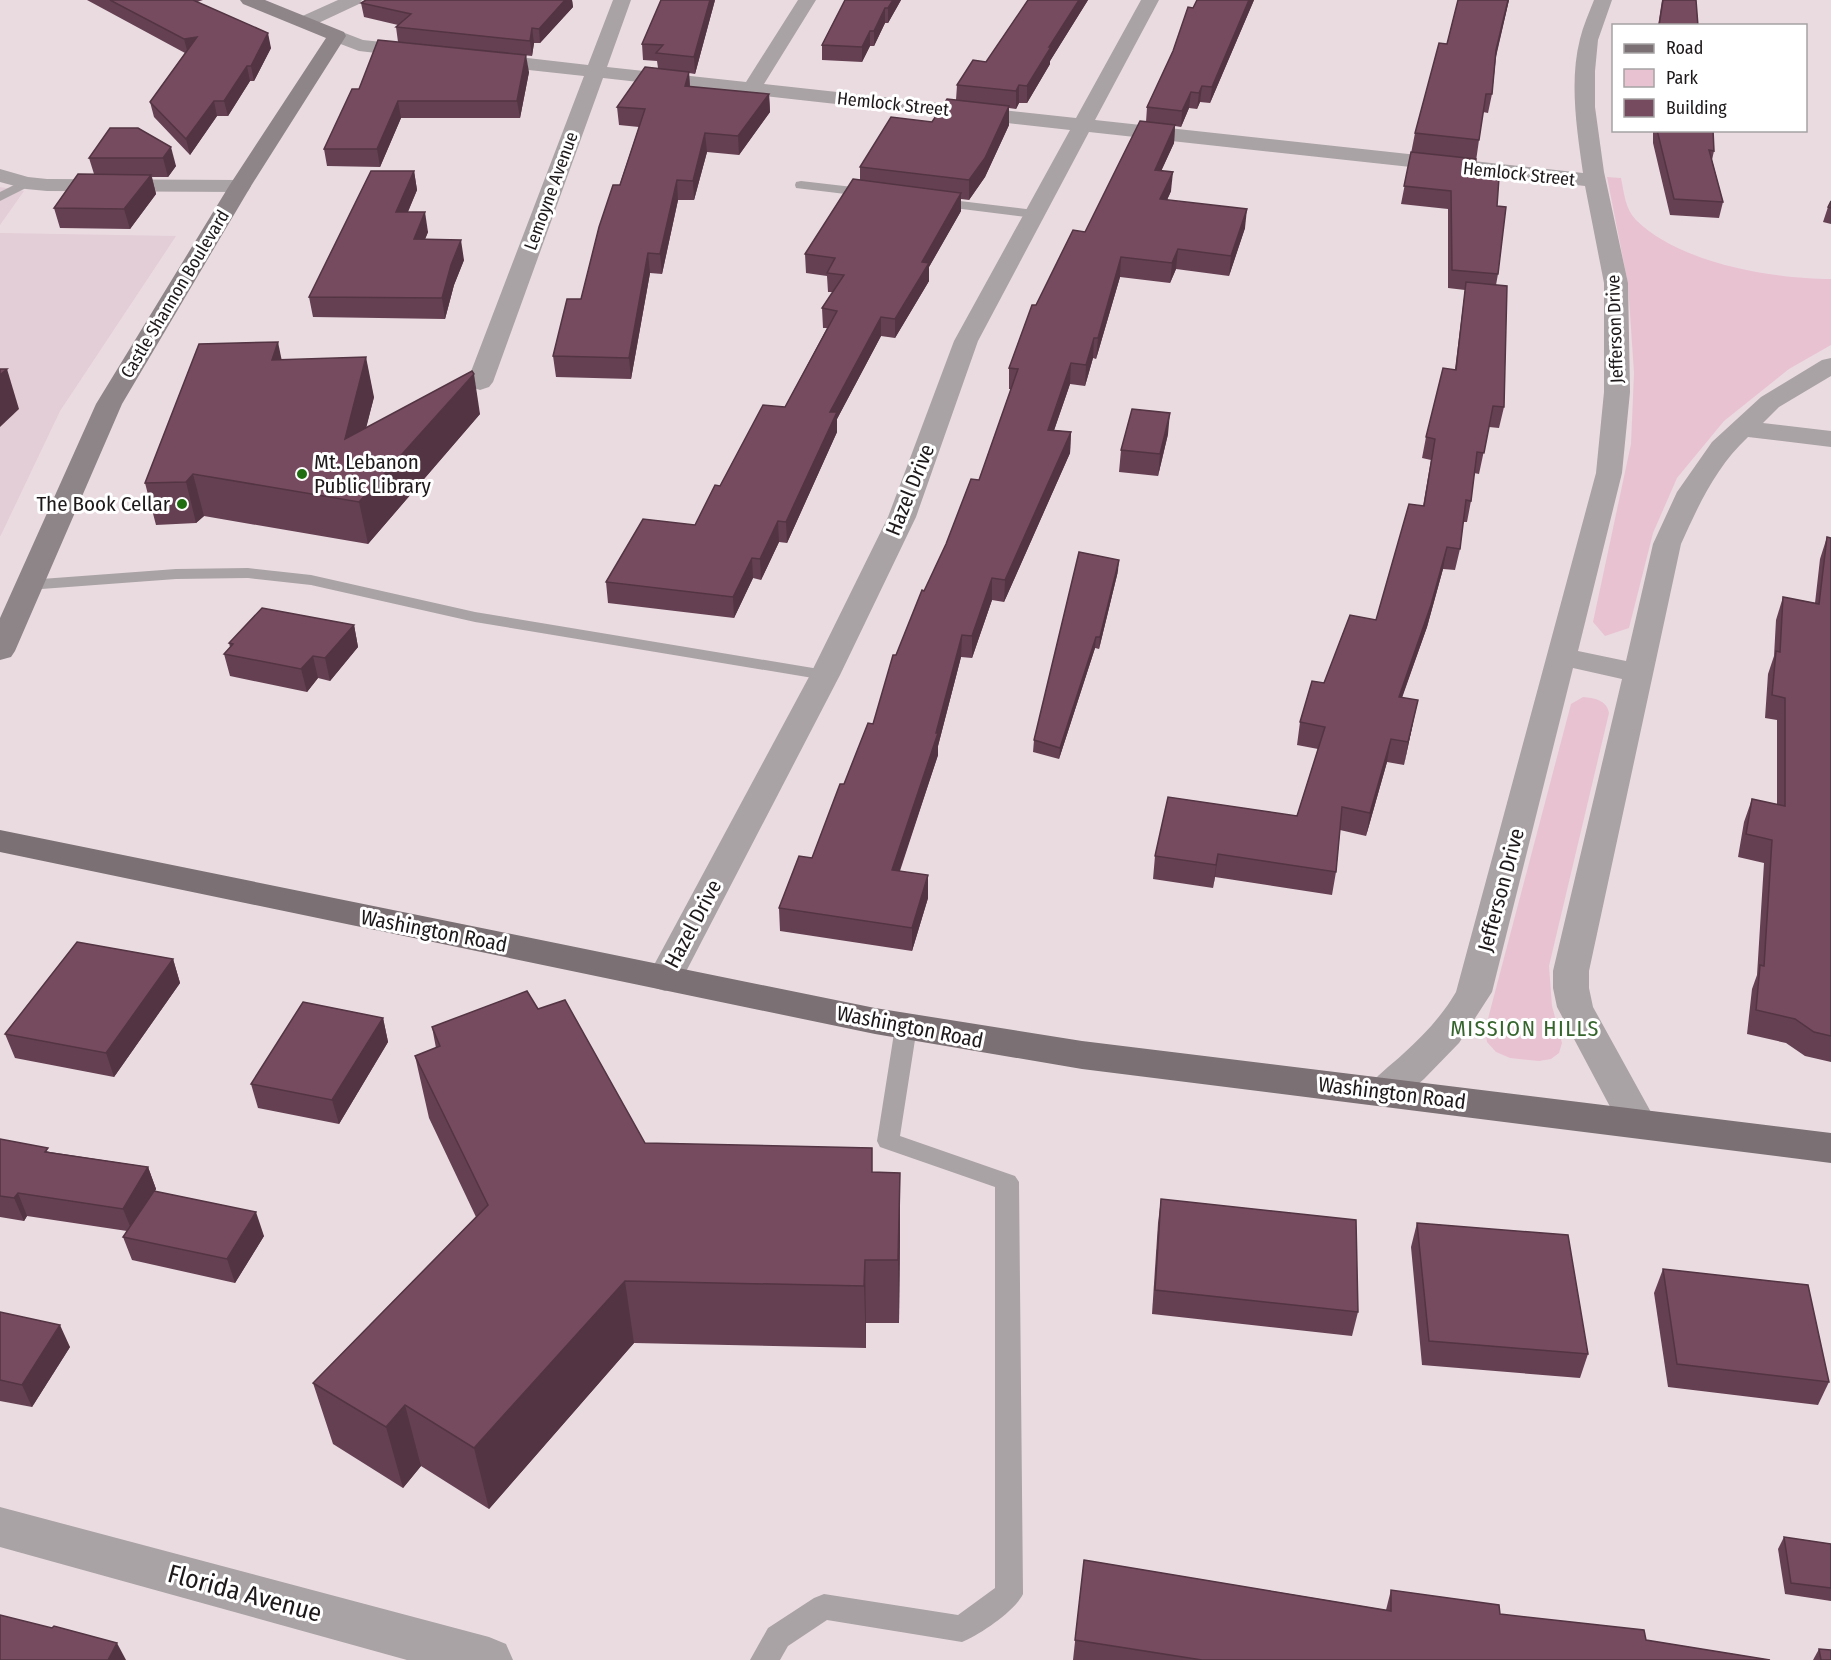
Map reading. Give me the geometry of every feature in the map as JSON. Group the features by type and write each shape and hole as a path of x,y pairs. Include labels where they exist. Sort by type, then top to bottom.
{"main road":[{"name":"Washington Road","path":"0,841 906,1027 1082,1055 1831,1148"}],"street":[{"path":"249,0 359,45 442,54"},
{"path":"305,22 353,0"},
{"name":"Lemoyne Avenue","path":"480,382 622,0"},
{"path":"752,88 807,0"},
{"name":"Hazel Drive","path":"665,978 825,675 902,517 966,341 1150,0"},
{"name":"Jefferson Drive","path":"1384,1091 1440,1041 1463,1014 1474,992 1609,473 1616,412 1616,283 1594,181 1587,136 1585,71 1589,40 1602,0"},
{"name":"Castle Shannon Boulevard","path":"0,651 109,404 240,186 337,36"},
{"name":"Hemlock Street","path":"466,57 1594,181"},
{"path":"0,175 26,183 240,186"},
{"path":"1638,1124 1583,1025 1571,988 1571,970 1667,544 1677,518 1707,466 1721,448 1770,402 1831,365"},
{"path":"1743,428 1831,439"},
{"path":"1562,657 1638,673"},
{"name":"Florida Avenue","path":"0,1527 489,1660"}],"lane":[{"path":"0,197 26,183"},
{"path":"801,185 881,195"},
{"path":"926,201 1034,214"},
{"path":"28,585 176,574 249,573 311,580 475,617 825,675"},
{"path":"764,1660 778,1637 824,1607 962,1629 1009,1594 1007,1182 888,1141 906,1027"}],"shaded area":[{"path":"0,187 24,191 0,225"},
{"path":"0,233 176,236 60,411 0,537"}],"green space":[{"path":"1607,177 1621,178 1627,206 1632,216 1654,235 1676,247 1701,258 1755,272 1831,279 1831,345 1789,369 1724,421 1677,478 1653,533 1629,628 1605,636 1593,622 1631,444 1634,373 1628,284"},
{"path":"1583,697 1603,702 1609,713 1549,966 1552,1006 1562,1043 1559,1053 1551,1059 1539,1061 1510,1058 1496,1052 1487,1042 1485,1030 1571,704"}],"building":[{"path":"110,0 193,0 268,33 251,66 247,66 224,101 214,101 186,139 150,102 197,37 184,39"},
{"path":"366,0 565,0 539,29 532,28 530,41 396,27 411,14 361,3"},
{"path":"661,0 710,0 694,57 656,53 663,45 642,44"},
{"path":"845,0 893,0 888,8 885,8 874,31 870,31 862,47 822,45"},
{"path":"1028,0 1079,0 1027,86 1019,85 1016,91 957,85 973,60 986,62"},
{"path":"1197,0 1249,0 1212,87 1202,86 1199,93 1191,92 1182,111 1147,107 1173,51 1188,7 1193,8"},
{"path":"1458,0 1508,0 1496,50 1492,94 1486,94 1479,140 1415,133 1439,43 1447,44"},
{"path":"1663,0 1696,0 1698,24 1659,24"},
{"path":"378,40 526,55 517,101 398,101 377,149 324,149 352,89 359,89"},
{"path":"645,67 689,72 685,86 769,94 738,136 705,133 693,181 677,180 660,254 648,253 629,358 553,356 567,299 581,299 599,227 613,185 620,185 645,109 617,107"},
{"path":"947,99 1009,106 985,158 969,180 860,167 891,117 932,122"},
{"path":"1140,121 1175,125 1155,170 1173,172 1160,199 1247,209 1231,256 1178,249 1172,263 1121,257 1098,338 1094,338 1086,365 1071,363 1048,430 1071,432 1005,580 992,578 972,636 962,635 936,733 938,733 892,870 928,875 912,928 779,908 799,856 812,858 840,784 844,784 868,723 873,724 893,655 896,655 922,590 924,591 946,544 971,479 979,480 1018,369 1009,368 1032,305 1036,305 1073,230 1085,232"},
{"path":"110,128 138,128 171,147 163,158 89,158"},
{"path":"1657,132 1713,132 1714,151 1709,150 1723,202 1674,199"},
{"path":"1411,152 1476,159 1474,175 1499,178 1497,206 1506,207 1498,274 1452,270 1451,191 1404,186"},
{"path":"371,171 414,171 396,212 425,212 414,239 461,240 442,298 309,297"},
{"path":"78,174 151,175 124,209 54,208"},
{"path":"853,179 961,193 922,262 929,263 895,319 881,317 830,412 837,412 786,522 778,521 760,559 752,558 733,597 606,582 643,519 695,525 715,485 720,486 763,405 785,407 837,311 822,308 844,275 827,273 835,258 805,254"},
{"path":"1466,282 1507,286 1504,407 1493,406 1484,453 1477,452 1471,501 1466,500 1460,549 1447,547 1431,605 1399,697 1418,700 1408,742 1391,739 1370,813 1342,807 1336,872 1218,854 1216,865 1155,856 1168,797 1297,816 1325,727 1300,722 1312,681 1324,683 1350,615 1376,620 1409,504 1424,506 1435,439 1426,437 1443,368 1456,370"},
{"path":"278,342 272,360 366,357 345,439 472,371 474,374 359,502 193,474 186,482 145,483 199,344"},
{"path":"1132,409 1170,413 1160,454 1121,450"},
{"path":"1827,537 1831,538 1831,1036 1814,1032 1795,1019 1756,1010 1760,965 1764,966 1772,840 1746,834 1752,799 1785,806 1785,698 1772,695 1776,651 1780,652 1783,597 1819,604"},
{"path":"1079,552 1119,560 1100,637 1096,637 1060,748 1034,740"},
{"path":"262,608 354,625 325,658 313,656 301,669 224,654 233,644 229,643"},
{"path":"77,942 173,959 106,1053 5,1034"},
{"path":"527,991 538,1009 565,1000 645,1143 872,1148 872,1172 900,1173 898,1260 865,1260 864,1286 625,1281 474,1448 405,1405 386,1427 313,1383 488,1205 415,1056 440,1046 432,1027"},
{"path":"303,1002 383,1018 332,1100 251,1084"},
{"path":"0,1139 48,1148 45,1152 148,1167 123,1209 18,1193 14,1198 0,1196"},
{"path":"154,1191 256,1212 227,1259 123,1237"},
{"path":"1161,1199 1356,1220 1358,1312 1155,1290"},
{"path":"1417,1223 1568,1235 1588,1354 1429,1341"},
{"path":"1663,1269 1808,1285 1829,1382 1677,1364"},
{"path":"0,1312 60,1325 22,1385 0,1380"},
{"path":"1784,1537 1831,1544 1831,1588 1791,1583"},
{"path":"1084,1560 1391,1611 1391,1590 1499,1605 1500,1614 1644,1630 1646,1640 1770,1660 1202,1660 1075,1640"},
{"path":"0,1615 52,1628 54,1626 117,1643 108,1660 0,1660"},
{"path":"1819,1649 1831,1650 1831,1660 1821,1660"}],"place":[{"name":"Mt. Lebanon Public Library","path":"302,474"},
{"name":"The Book Cellar","path":"182,504"}],"district":[{"name":"MISSION HILLS","path":"1525,1028"}]}
